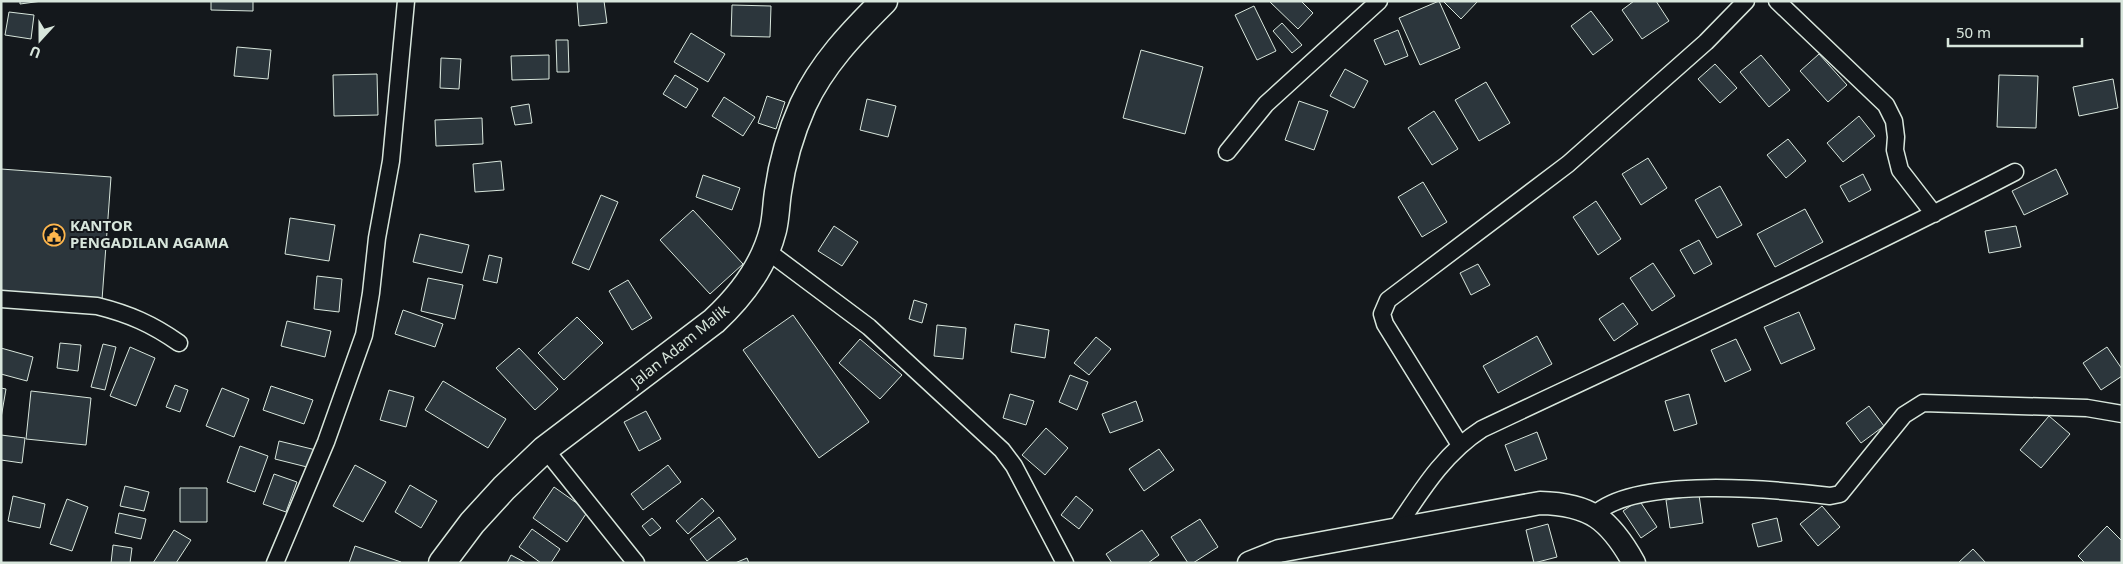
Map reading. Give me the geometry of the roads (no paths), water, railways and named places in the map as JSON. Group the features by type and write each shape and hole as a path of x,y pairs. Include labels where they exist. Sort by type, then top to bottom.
{"highway":[{"name":"Jalan Adam Malik","path":"442,563 472,523 504,488 545,449 714,321 735,301 755,271 766,250 773,229 778,190 788,145 803,106 820,74 847,38 884,1"}],"main road":[{"path":"1249,563 1279,551 1540,502 1560,503 1595,514 1618,536 1634,563"}],"street":[{"path":"275,563 326,442 364,335 377,238 391,161 406,1"},
{"path":"1227,152 1266,104 1379,1"},
{"path":"1460,445 1385,324 1382,314 1388,300 1568,164 1706,42 1746,1"},
{"path":"1777,1 1886,105 1894,121 1895,150 1900,170 1934,214"},
{"path":"1395,530 1441,463 1460,445 1482,429 1934,214 2015,172"},
{"path":"766,250 869,327 1002,450 1014,466 1065,563"},
{"path":"1,299 97,306 130,314 160,330 179,343"},
{"path":"1595,514 1606,504 1622,498 1641,494 1688,490 1760,488 1830,496 1840,494 1904,415 1923,402 2087,408 2122,414"},
{"path":"545,449 636,563"}],"place":[{"name":"KANTOR PENGADILAN AGAMA","path":"54,235"}]}
